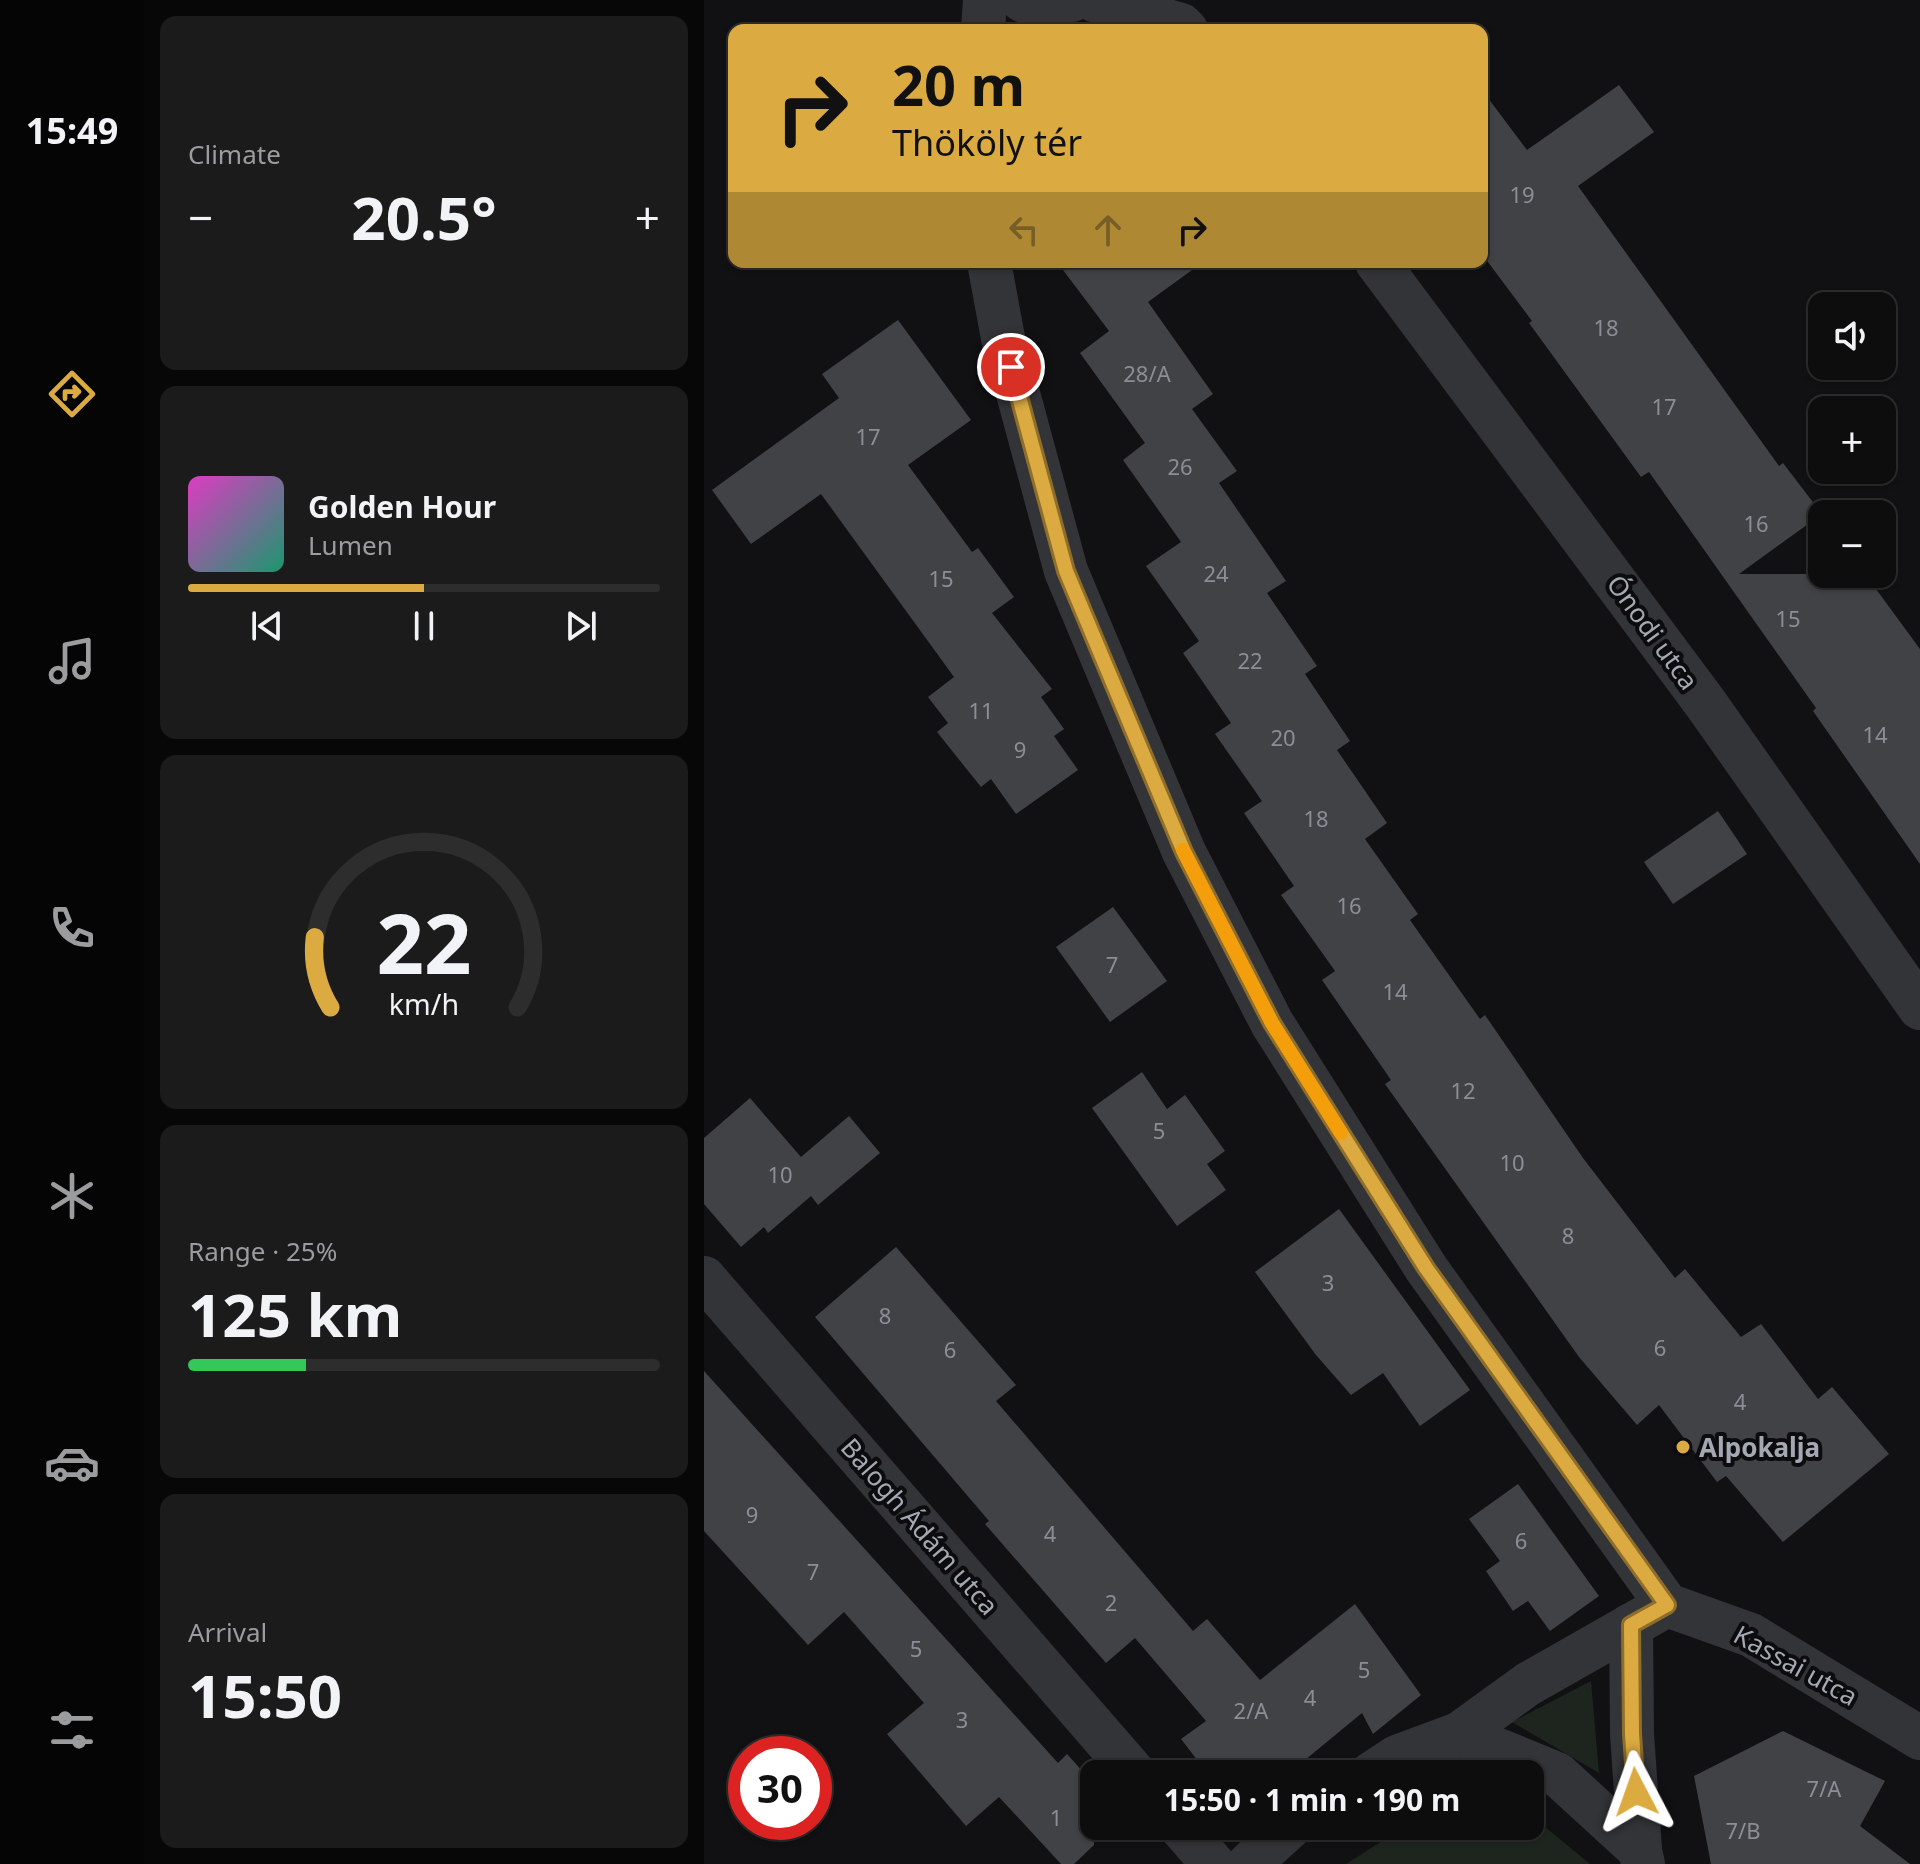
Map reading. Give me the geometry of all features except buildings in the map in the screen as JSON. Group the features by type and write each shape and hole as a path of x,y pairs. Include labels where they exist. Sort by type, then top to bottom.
{"street":[{"path":"983,24 985,0"},
{"path":"1022,0 1029,3 1072,0"},
{"path":"1094,0 1178,24"},
{"path":"990,268 1003,338 1066,571 1184,852 1272,1023 1649,1615 1632,1734 1642,1857"},
{"name":"Ónodi utca","path":"1381,268 1706,704 1920,1008"},
{"name":"Balogh Ádám utca","path":"704,1278 1123,1760"},
{"path":"1392,1760 1459,1734 1528,1684 1649,1615"},
{"name":"Kassai utca","path":"1649,1615 1751,1635 1920,1738"},
{"path":"1459,1734 1557,1774 1642,1857"},
{"path":"1192,1840 1213,1864"},
{"path":"1249,1864 1276,1840"}],"shaded area":[{"path":"1591,1681 1599,1773 1512,1722"},
{"path":"1544,1826 1590,1864 1346,1864 1384,1840 1544,1840"}],"slow traffic":[{"path":"1183,850 1272,1023 1341,1133"}],"place":[{"name":"Alpokalja","path":"1683,1447"}],"route":[{"path":"1011,367 1066,571 1184,852 1272,1023 1426,1268 1667,1605 1631,1625 1636,1792"}]}
